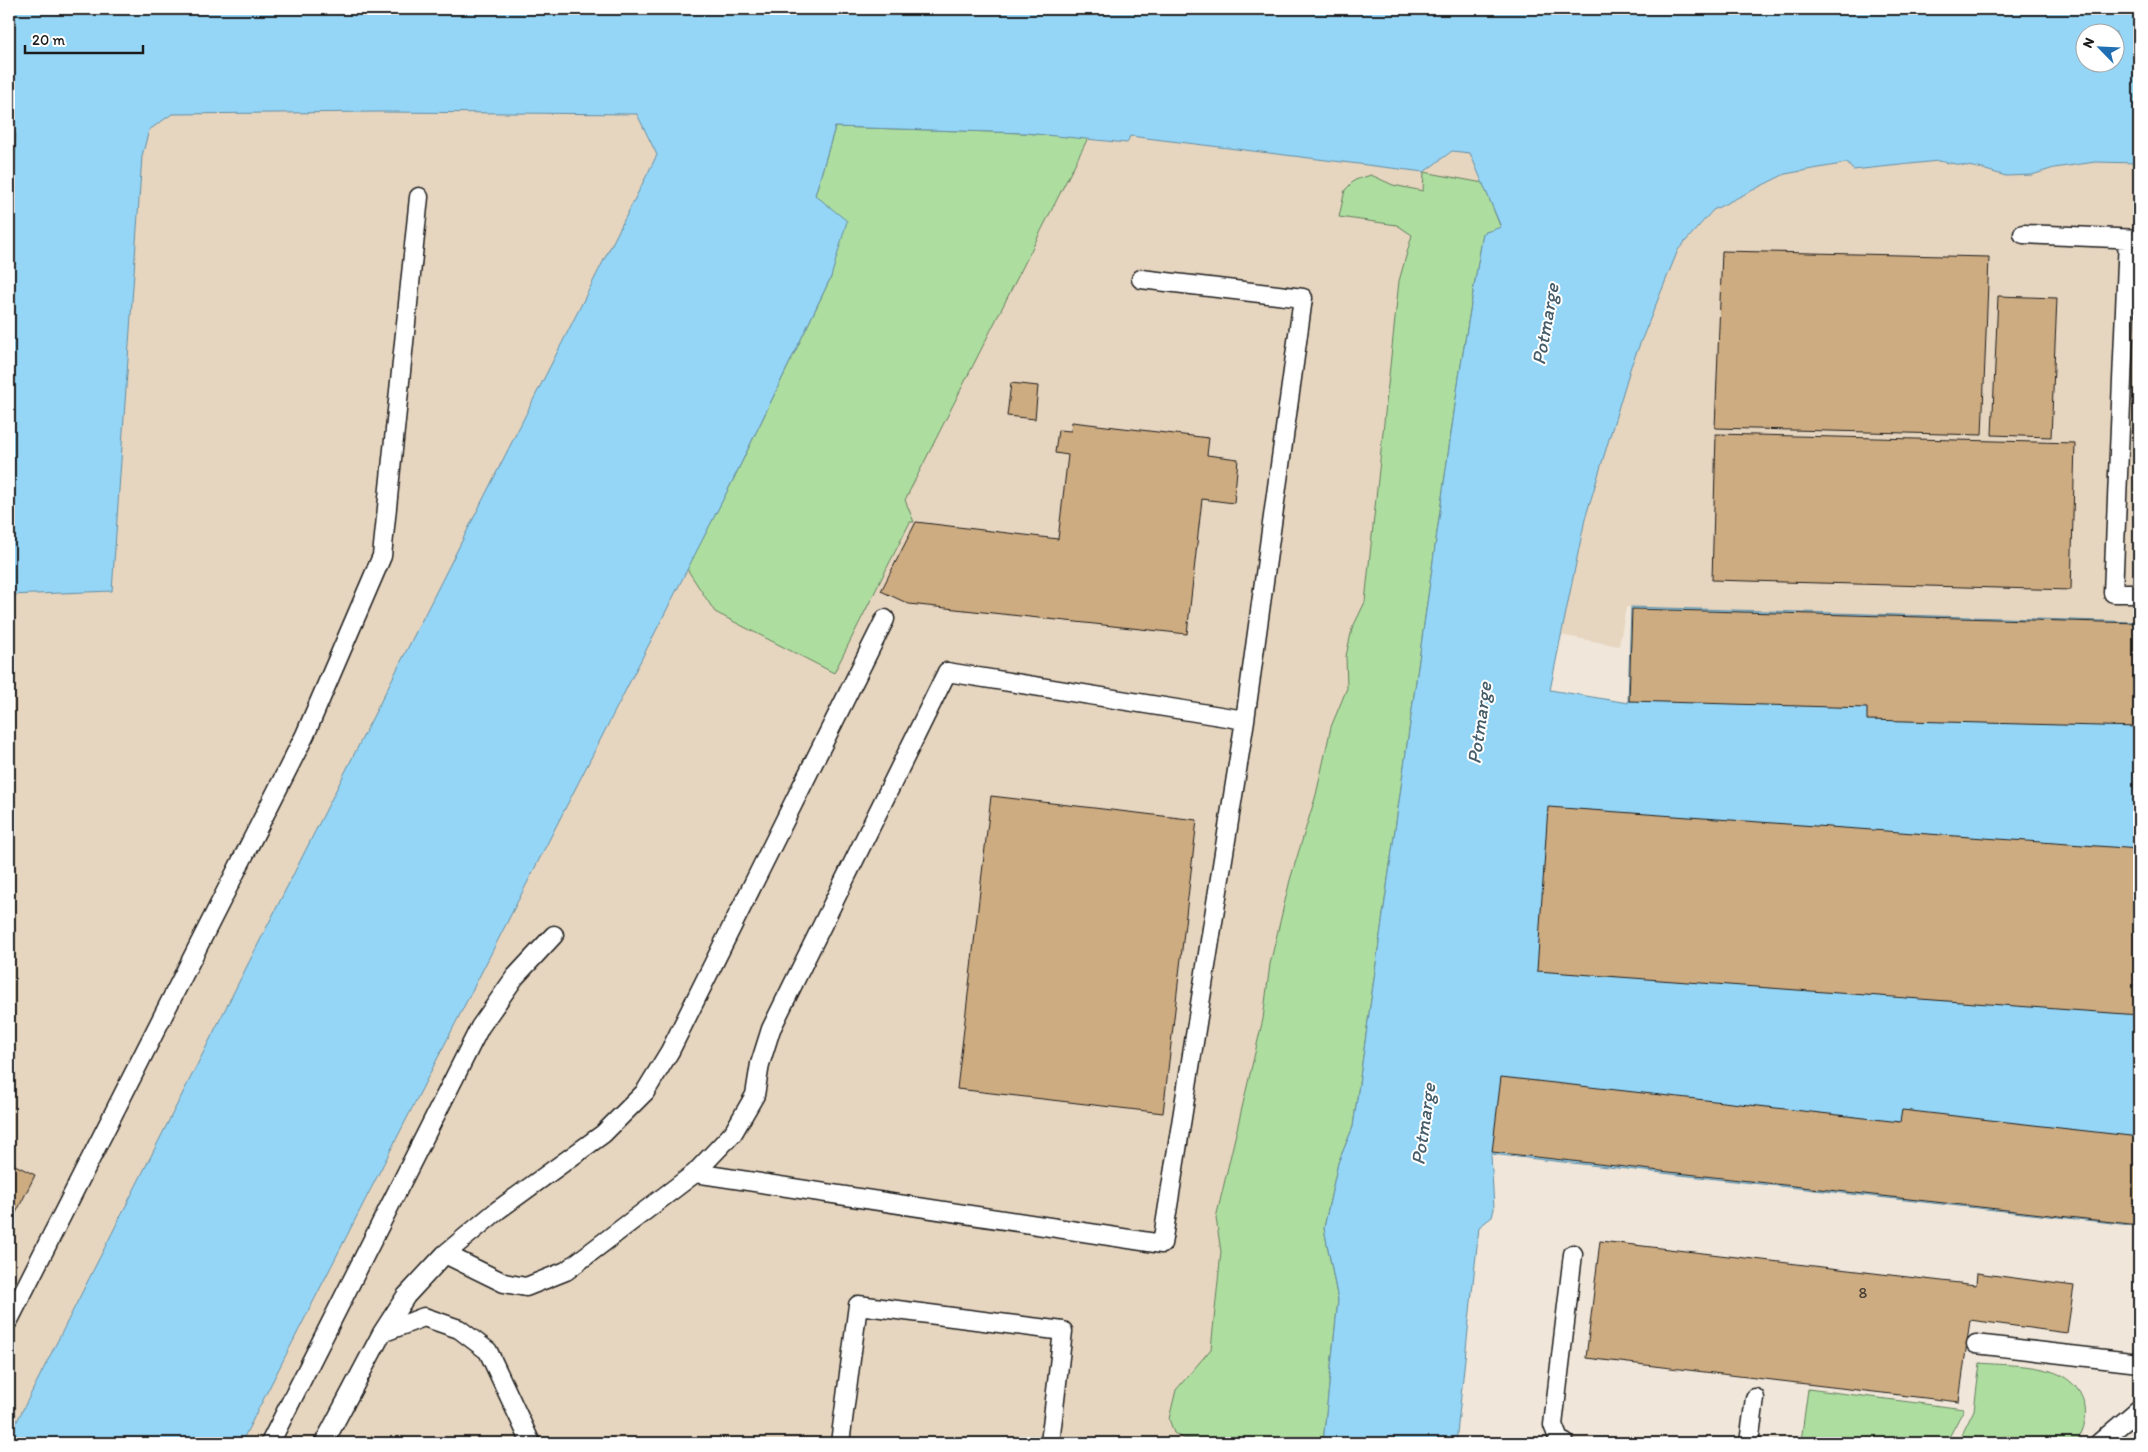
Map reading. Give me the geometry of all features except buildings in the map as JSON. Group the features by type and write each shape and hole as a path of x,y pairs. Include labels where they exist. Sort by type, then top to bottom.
{"lane":[{"path":"9,1320 305,735 382,556 419,197"},
{"path":"2023,234 2134,239 2114,592 2139,593"},
{"path":"695,1173 1162,1244 1245,720 1303,298 1141,279"},
{"path":"324,1443 382,1333 406,1296 445,1254 498,1210 603,1134 645,1092 670,1050 885,619"},
{"path":"445,1254 504,1283 526,1287 566,1271 695,1173 733,1133 755,1095 760,1064 771,1029 947,672 1245,720"},
{"path":"270,1443 480,1026 515,977 554,935"},
{"path":"1565,1443 1559,1440 1553,1425 1573,1254"},
{"path":"840,1443 858,1305 1064,1331 1050,1443"},
{"path":"382,1333 424,1317 459,1329 488,1351 531,1443"},
{"path":"1976,1344 2139,1363"},
{"path":"1749,1443 1755,1398"},
{"path":"2099,1443 2139,1409"}],"shaded area":[{"path":"381,112 637,114 658,155 9,1437 9,595 112,591 142,156 149,130 172,114"},
{"path":"9,129 16,134 9,257"},
{"path":"1025,133 1127,143 1129,136 1424,172 1453,151 1470,153 1501,228 1483,233 1459,377 1353,1127 1338,1163 1323,1443 241,1443 734,478 831,277 815,195"},
{"path":"1938,161 1979,168 2006,176 2032,175 2054,168 2095,162 2139,163 2139,622 1626,607 1619,646 1561,635 1585,519 1612,426 1631,366 1678,250 1713,210 1785,174 1847,163 1853,170"}],"green space":[{"path":"835,127 1025,133 1088,138 905,500 914,522 910,522 834,673 715,612 687,569 734,478 831,277 815,195"},
{"path":"1424,172 1483,183 1501,228 1483,233 1459,377 1353,1127 1338,1163 1324,1228 1338,1300 1323,1443 1236,1443 1182,1438 1174,1433 1169,1419 1176,1390 1211,1349 1221,1252 1216,1218 1263,1019 1270,964 1290,880 1316,795 1331,727 1347,688 1346,656 1352,629 1365,602 1399,281 1412,235 1397,225 1339,217 1345,190 1355,180 1371,175 1393,185 1423,191"},
{"path":"1980,1363 2043,1369 2057,1373 2070,1381 2079,1392 2085,1407 2085,1422 2075,1443 1958,1443 1974,1410"},
{"path":"1808,1389 1964,1409 1946,1443 1823,1443 1801,1441"}],"water":[{"name":"Potmarge","path":"9,9 2139,9 2139,163 2095,162 2054,168 2032,175 2006,176 1979,168 1938,161 1853,170 1847,163 1785,174 1713,210 1678,250 1631,366 1585,519 1550,690 1628,703 1631,607 2139,622 2139,1226 1491,1154 1494,1209 1492,1217 1479,1227 1456,1443 1323,1443 1338,1300 1324,1228 1338,1163 1353,1127 1459,377 1483,233 1501,227 1470,153 1452,151 1424,172 1130,136 1127,143 1025,133 835,127 815,195 847,221 831,277 734,478 241,1443 9,1443 9,1437 657,155 637,114 381,112 172,114 149,130 142,156 112,591 9,595 9,257 16,134 9,129"}]}
